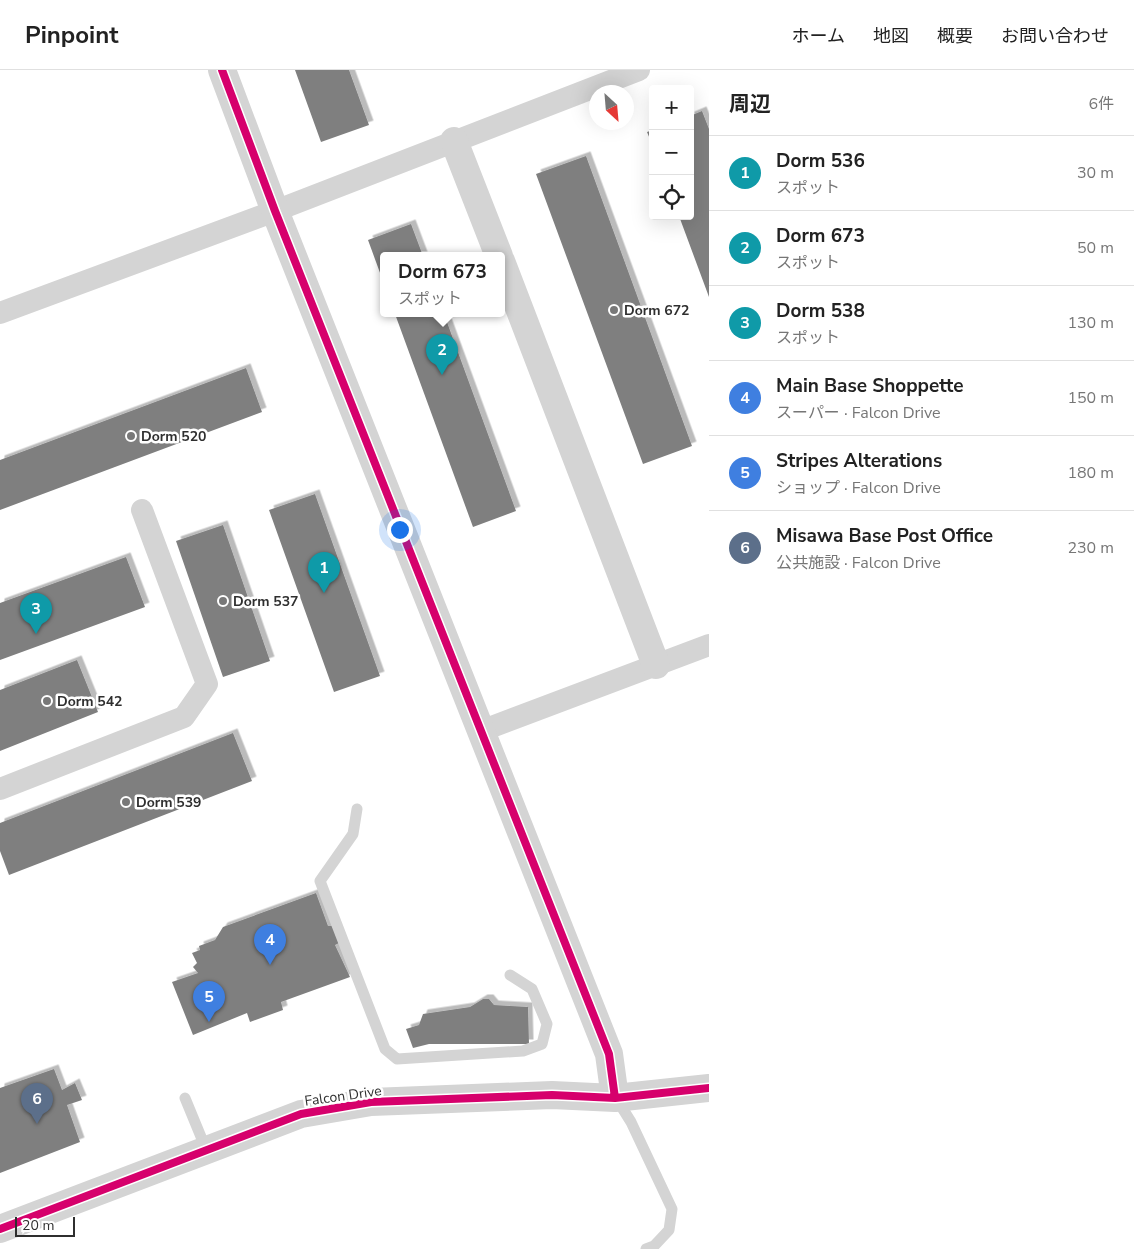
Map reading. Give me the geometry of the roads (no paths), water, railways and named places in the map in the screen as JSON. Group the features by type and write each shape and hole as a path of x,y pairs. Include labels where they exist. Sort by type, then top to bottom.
{"street":[{"path":"222,70 275,210 609,1054 615,1098"},
{"path":"0,313 639,70"},
{"path":"454,141 497,252"},
{"path":"505,271 656,665"},
{"path":"0,789 184,718 207,684 142,510"},
{"path":"481,731 709,645"},
{"name":"Falcon Drive","path":"0,1229 301,1114 371,1102 552,1095 615,1098 709,1088"}],"lane":[{"path":"356,809 353,834 320,881 385,1049 397,1059 522,1051 542,1044 547,1024 532,989 510,975"},
{"path":"185,1098 206,1149"},
{"path":"615,1098 630,1122 672,1210 669,1230 654,1246 646,1249"}],"place":[{"name":"Dorm 672","path":"614,310"},
{"name":"Dorm 673","path":"442,375"},
{"name":"Dorm 520","path":"131,436"},
{"name":"Dorm 536","path":"324,593"},
{"name":"Dorm 537","path":"223,601"},
{"name":"Dorm 538","path":"36,634"},
{"name":"Dorm 542","path":"47,701"},
{"name":"Dorm 539","path":"126,802"},
{"name":"Main Base Shoppette","path":"270,965"},
{"name":"Stripes Alterations","path":"209,1022"},
{"name":"Misawa Base Post Office","path":"37,1124"}]}
